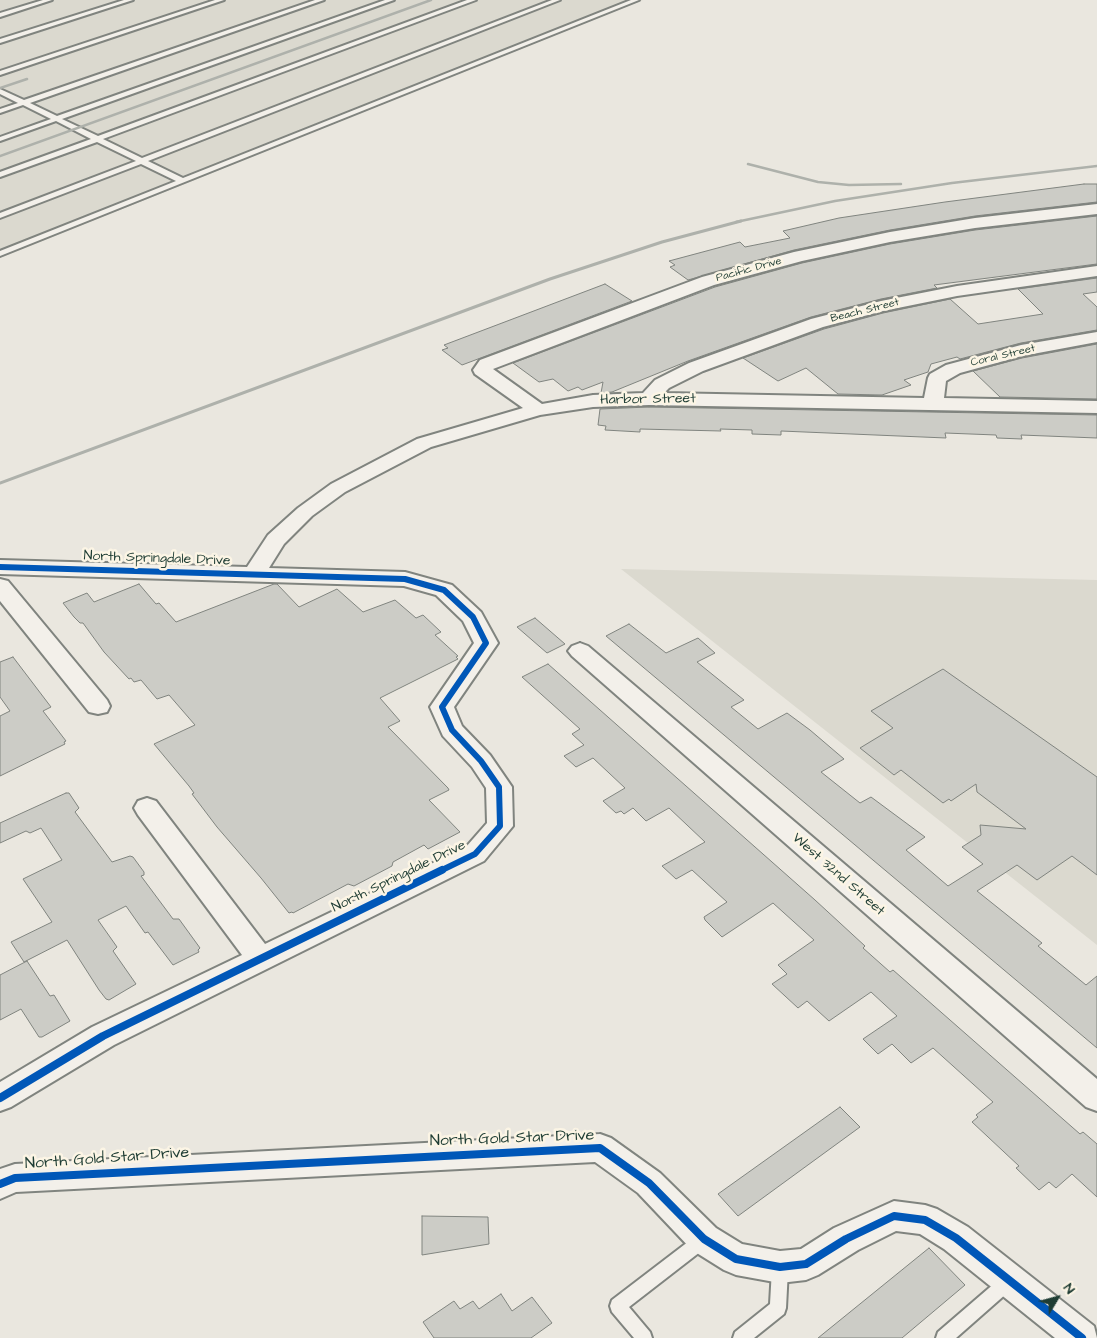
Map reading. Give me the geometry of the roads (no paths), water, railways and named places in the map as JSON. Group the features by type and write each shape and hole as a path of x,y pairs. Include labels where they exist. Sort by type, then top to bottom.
{"street":[{"name":"Pacific Drive","path":"538,410 482,370 487,364 689,288 800,256 890,237 975,223 1097,208"},
{"name":"Beach Street","path":"650,398 662,384 696,368 817,323 881,306 957,291 1097,271"},
{"name":"Coral Street","path":"933,404 937,378 953,369 1021,351 1097,337"},
{"name":"Harbor Street","path":"253,574 276,540 305,512 338,488 424,443 538,410 593,401 650,398 1097,407"},
{"name":"North Springdale Drive","path":"0,573 253,574 405,579 444,590 473,616 486,643 442,707 452,730 481,761 499,787 500,826 475,854 103,1036 0,1098"},
{"path":"0,573 98,706"},
{"name":"West 32nd Street","path":"580,651 1097,1098"},
{"path":"147,808 260,958"},
{"name":"North Gold Star Drive","path":"0,1184 15,1178 165,1168 600,1148 649,1183 704,1239 736,1259 780,1267 806,1264 846,1239 894,1216 926,1220 956,1238 1082,1338"}],"lane":[{"path":"0,15 49,0"},
{"path":"0,41 130,0"},
{"path":"0,73 221,0"},
{"path":"0,111 321,0"},
{"path":"0,139 391,0"},
{"path":"0,175 473,0"},
{"path":"0,216 556,0"},
{"path":"0,254 636,0"},
{"path":"0,91 182,181"},
{"path":"644,1338 618,1306 704,1239"},
{"path":"742,1338 778,1308 780,1267"},
{"path":"944,1338 1010,1280"}],"railway":[{"path":"0,156 431,0"},
{"path":"0,88 27,79"},
{"path":"748,164 818,182 849,185 901,184"},
{"path":"736,222 835,201 952,183 1097,166"},
{"path":"0,483 550,279 662,242 741,221"}]}
